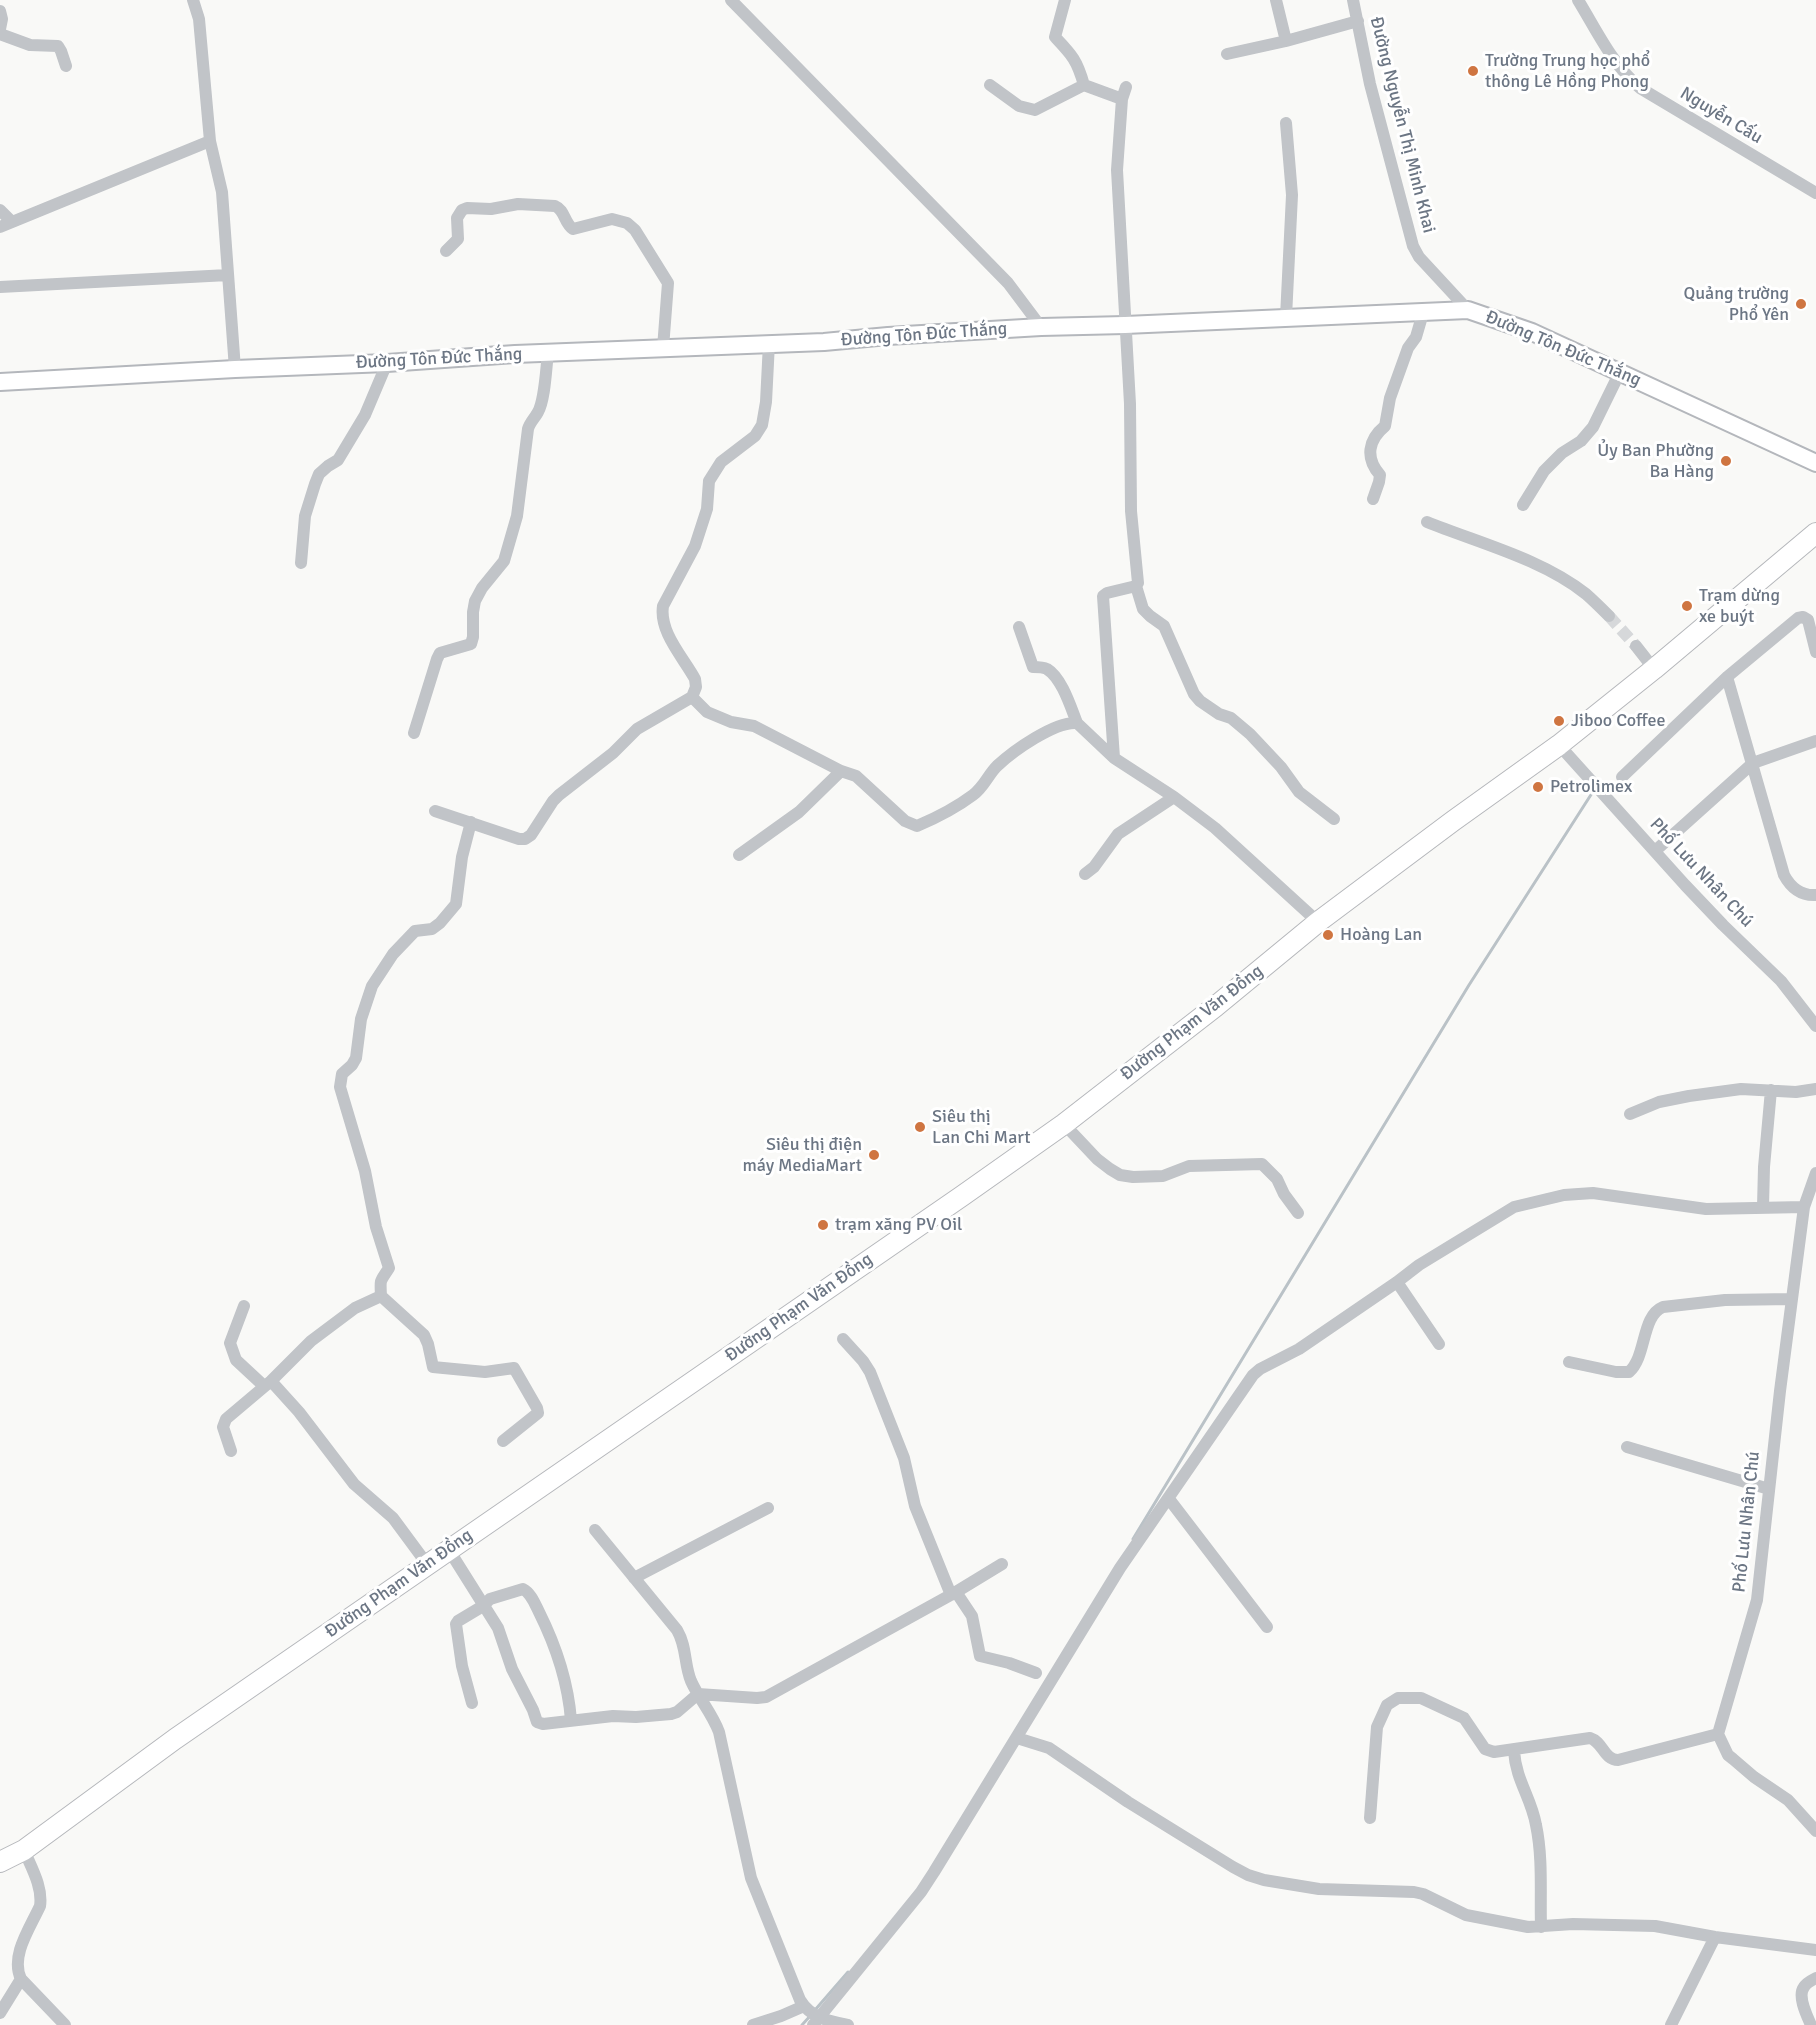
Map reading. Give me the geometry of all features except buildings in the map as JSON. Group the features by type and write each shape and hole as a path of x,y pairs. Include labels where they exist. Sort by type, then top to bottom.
{"highway":[{"name":"Đường Phạm Văn Đồng","path":"0,1869 13,1856 159,1750 1064,1124 1216,1006 1318,922 1558,745 1654,669 1816,533"}],"main road":[{"name":"Đường Tôn Đức Thắng","path":"0,382 548,353 824,342 1041,327 1468,310 1532,332 1816,463"}],"street":[{"path":"193,0 199,19 210,141 222,192 235,369"},
{"path":"731,0 1008,283 1041,327"},
{"path":"1065,0 1055,37 1078,64 1084,85"},
{"path":"1276,0 1286,41"},
{"name":"Đường Nguyễn Thị Minh Khai","path":"1353,0 1370,84 1413,246 1419,257 1468,310"},
{"name":"Nguyễn Cấu","path":"1578,0 1611,58 1640,88 1816,193"},
{"path":"0,11 2,19 0,29"},
{"path":"1227,54 1286,41 1358,21"},
{"path":"0,34 30,45 58,46 66,66"},
{"path":"990,85 1019,106 1035,110 1084,85 1124,93 1117,153 1130,404 1131,511 1138,583 1136,586 1143,609 1164,626 1194,694 1200,701 1219,714 1231,718 1250,734 1281,767 1299,792 1334,819"},
{"path":"1286,123 1292,195 1286,317"},
{"path":"0,210 6,224 210,141"},
{"path":"446,251 458,239 457,219 462,210 467,208 491,209 518,204 555,206 559,207 573,229 612,219 627,223 635,230 668,283 663,348"},
{"path":"0,287 228,275"},
{"path":"1373,499 1380,475 1372,467 1370,450 1377,432 1385,426 1390,398 1408,348 1416,336 1422,313"},
{"path":"435,811 525,839 531,835 559,795 613,753 637,729 692,696 696,687 696,679 665,629 661,616 663,606 695,546 707,509 709,481 721,462 755,436 762,425 766,402 769,343"},
{"path":"414,733 440,653 471,644 476,601 482,588 504,561 519,504 528,429 541,404 548,353"},
{"path":"301,563 305,516 319,474 338,460 365,415 387,363"},
{"path":"1523,505 1544,471 1562,453 1581,441 1593,427 1620,372"},
{"path":"1427,522 1535,563 1573,584 1609,616"},
{"path":"1114,758 1103,596 1136,586"},
{"path":"1622,777 1727,677 1798,618 1803,617 1808,620 1816,651"},
{"path":"1019,627 1033,667 1046,668 1051,672 1067,697 1077,723 1114,758 1174,797 1222,833 1318,922"},
{"path":"1636,646 1654,669"},
{"path":"1727,677 1784,875 1787,882 1799,892 1806,896 1816,895"},
{"path":"692,696 707,712 731,722 754,726 841,771 856,776 905,821 916,826 931,820 973,795 983,786 996,767 1042,734 1063,724 1077,723"},
{"path":"1655,851 1753,763 1816,741"},
{"name":"Phố Lưu Nhân Chú","path":"1558,745 1723,925 1781,981 1816,1026"},
{"path":"739,855 799,812 841,771"},
{"path":"1085,874 1094,867 1118,834 1174,797"},
{"path":"471,822 462,857 456,904 440,924 415,931 393,954 372,986 361,1019 356,1058 340,1080 340,1087 365,1171 376,1227 389,1268 380,1282 381,1296 424,1335 429,1344 434,1367 485,1372 514,1368 538,1413 503,1441"},
{"path":"1630,1114 1659,1102 1741,1089 1796,1092 1816,1089"},
{"path":"1763,1207 1771,1090"},
{"path":"1064,1124 1097,1159 1120,1175 1163,1176 1189,1167 1262,1164 1277,1179 1284,1194 1298,1213"},
{"name":"Phố Lưu Nhân Chú","path":"1718,1734 1757,1600 1792,1299 1816,1173"},
{"path":"812,2015 921,1892 1120,1568 1253,1375 1260,1369 1299,1349 1419,1265 1514,1207 1564,1195 1593,1193 1706,1209 1809,1203"},
{"path":"1397,1282 1438,1344"},
{"path":"231,1451 224,1423 310,1341 355,1308 381,1296"},
{"path":"1569,1362 1616,1372 1629,1372 1636,1366 1651,1317 1663,1306 1725,1300 1792,1299"},
{"path":"244,1306 230,1343 236,1360 299,1412 354,1484 393,1518 427,1564"},
{"path":"843,1339 870,1372 904,1458 915,1506 954,1593 972,1616 980,1656 1036,1673"},
{"path":"1627,1447 1769,1489"},
{"path":"1169,1499 1267,1627"},
{"path":"634,1578 768,1508"},
{"path":"595,1530 682,1638 689,1675 715,1720 719,1732 755,1891 812,2015"},
{"path":"449,1550 498,1628 512,1669 534,1710 537,1722 543,1724 613,1716 636,1718 671,1714 677,1712 698,1694 766,1697 1002,1564"},
{"path":"472,1703 462,1666 456,1624 490,1599 523,1589 527,1590 549,1633 564,1676 572,1720"},
{"path":"1370,1818 1377,1727 1387,1705 1398,1698 1426,1699 1464,1718 1489,1752 1514,1751 1590,1738 1598,1741 1609,1757 1618,1760 1718,1734 1728,1755 1754,1777 1788,1800 1816,1831"},
{"path":"1017,1738 1049,1748 1128,1802 1233,1867 1264,1880 1319,1889 1414,1892 1466,1915 1528,1927 1573,1924 1655,1926 1715,1937 1816,1950"},
{"path":"1514,1751 1517,1775 1533,1813 1538,1836 1541,1927"},
{"path":"13,1856 40,1889 41,1898 40,1906 16,1964 21,1979 65,2025"},
{"path":"1671,2025 1715,1937"},
{"path":"1811,2025 1802,1999 1802,1992 1803,1987 1816,1978"},
{"path":"0,2013 21,1979"},
{"path":"753,2025 781,2016 812,2015 848,2025"}],"waterway":[{"path":"1133,1539 1469,985 1594,790"},
{"path":"815,2010 848,1972"},
{"path":"802,2025 811,2015"}],"tunnel":[{"path":"1609,616 1636,646"}],"place":[{"name":"Trường Trung học phổ thông Lê Hồng Phong","path":"1473,71"},
{"name":"Quảng trường Phổ Yên","path":"1801,304"},
{"name":"Ủy Ban Phường Ba Hàng","path":"1726,461"},
{"name":"Trạm dừng xe buýt","path":"1687,606"},
{"name":"Jiboo Coffee","path":"1559,721"},
{"name":"Petrolimex","path":"1538,787"},
{"name":"Hoàng Lan","path":"1328,935"},
{"name":"Siêu thị Lan Chi Mart","path":"920,1127"},
{"name":"Siêu thị điện máy MediaMart","path":"874,1155"},
{"name":"trạm xăng PV Oil","path":"823,1225"}]}
